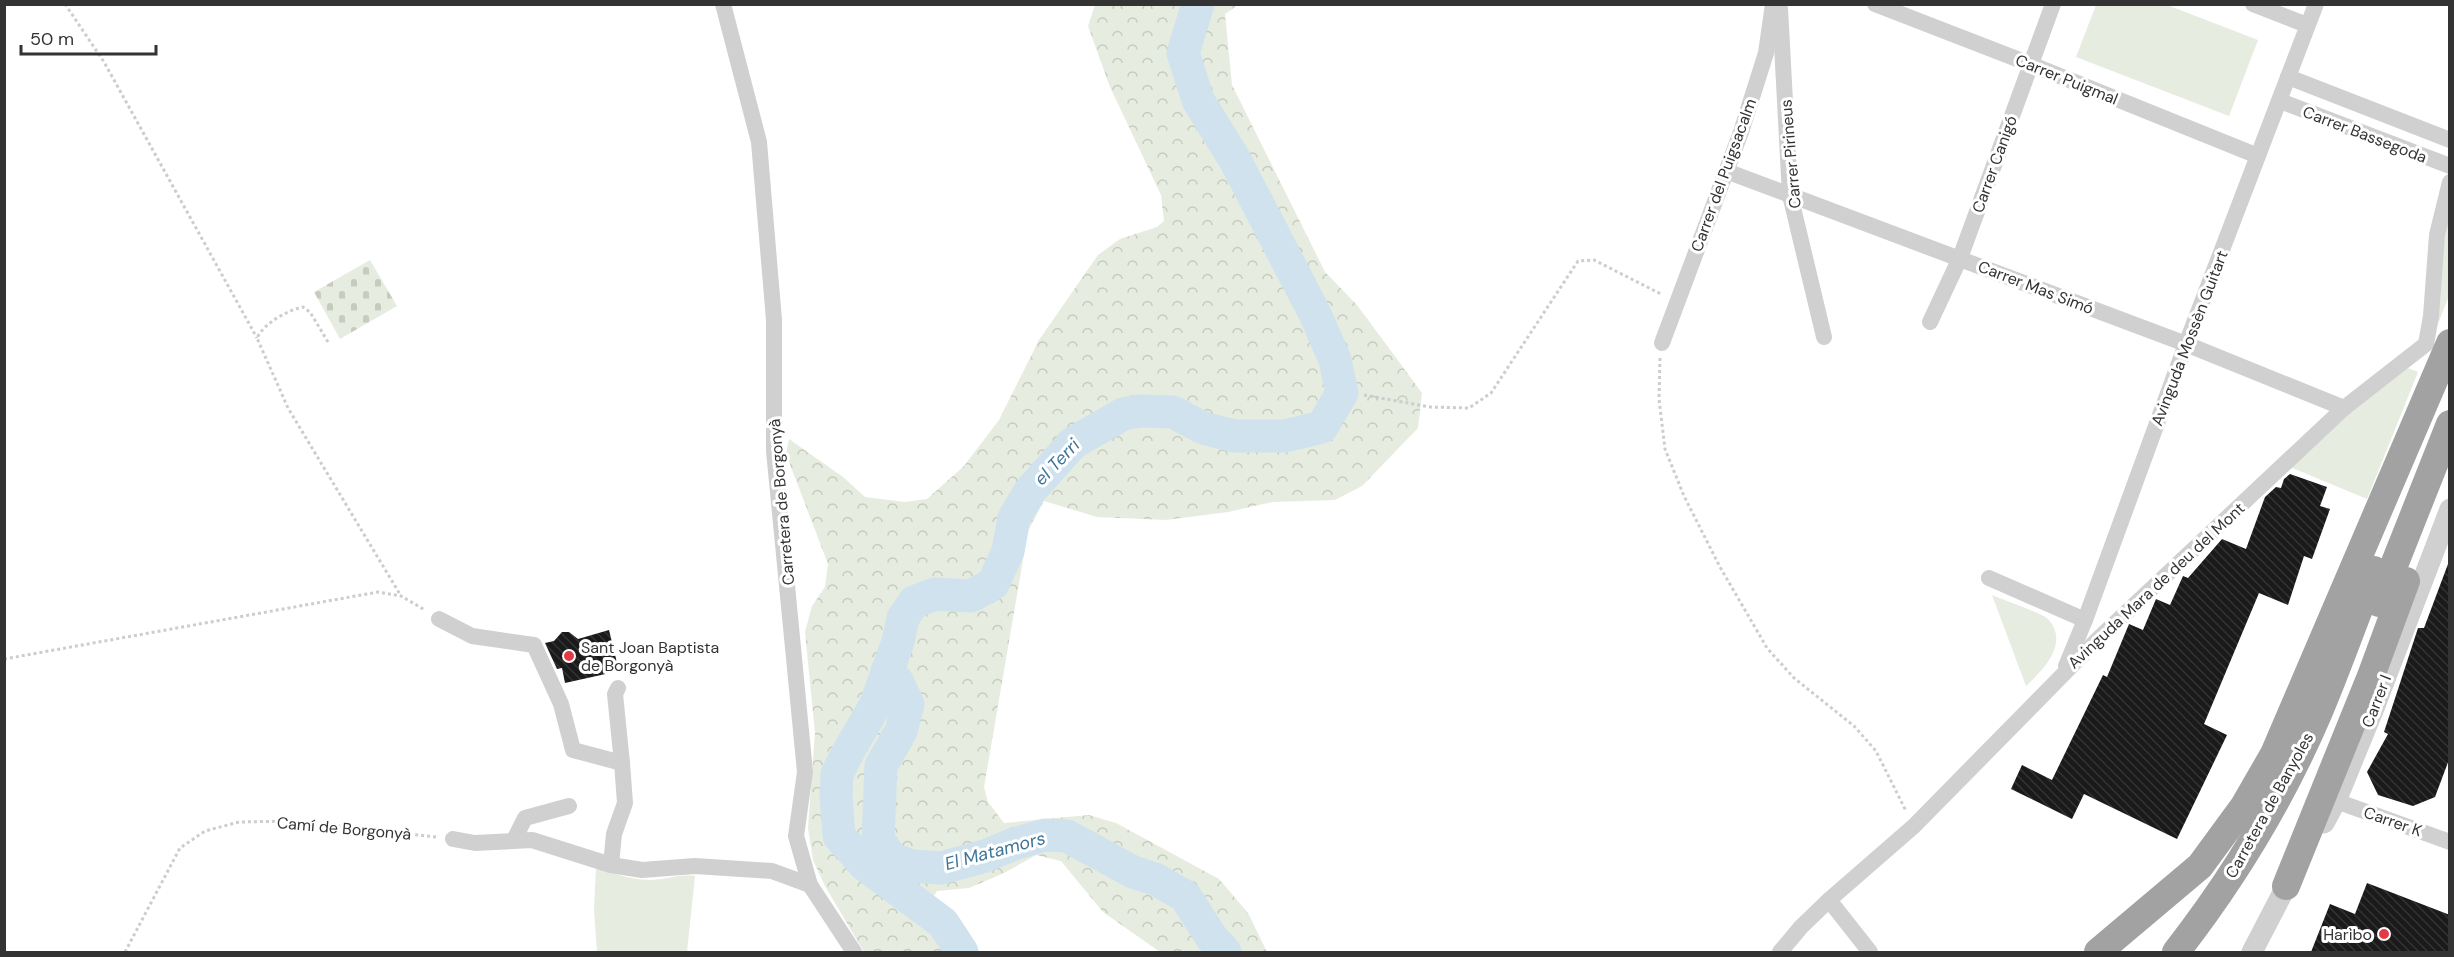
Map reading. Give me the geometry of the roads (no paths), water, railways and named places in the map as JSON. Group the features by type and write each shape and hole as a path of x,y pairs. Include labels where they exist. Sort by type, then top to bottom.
{"highway":[{"path":"2098,952 2200,866 2244,806 2274,754 2438,344"},
{"name":"Carretera de Banyoles","path":"2176,952 2209,910 2244,858 2318,715 2450,376"},
{"path":"2193,952 2227,909 2280,827 2312,764 2334,717 2450,424"},
{"path":"2286,886 2371,676 2450,461"}],"street":[{"name":"Carretera de Borgonyà","path":"723,4 759,142 774,320 774,451 805,772 796,836 810,885 855,952"},
{"name":"Carrer del Puigsacalm","path":"1662,343 1726,171 1766,53 1773,4"},
{"name":"Carrer Pirineus","path":"1780,4 1790,195 1824,337"},
{"name":"Carrer Puigmal","path":"1875,4 2258,156"},
{"name":"Carrer Canigó","path":"1930,322 1960,258 2053,4"},
{"path":"2253,4 2307,25"},
{"name":"Avinguda Mossèn Guitart","path":"2063,673 2085,620 2186,344 2316,4"},
{"name":"Carrer Bassegoda","path":"2288,77 2450,140"},
{"name":"Carrer Bassegoda","path":"2280,102 2450,166"},
{"name":"Carrer Mas Simó","path":"1726,171 2186,344 2344,408"},
{"path":"2438,344 2432,316 2437,236 2450,182"},
{"name":"Avinguda Mara de deu del Mont","path":"1780,952 1801,927 1829,900 1914,826 2063,673 2344,408 2438,344"},
{"name":"Carrer I","path":"2252,952 2286,886 2336,801 2450,508"},
{"path":"1989,578 2085,620"},
{"path":"439,619 472,636 534,645 561,704 573,750 622,763"},
{"path":"611,865 614,834 625,803 615,694 618,688"},
{"name":"Carrer K","path":"2336,801 2450,842"},
{"path":"514,840 525,818 569,806"},
{"path":"453,839 475,843 532,840 611,865 642,870 695,866 772,871 810,885"},
{"path":"1829,900 1870,952"}],"waterway":[{"name":"el Terri","path":"962,952 943,923 865,865 839,836 837,774 876,704 898,642 903,618 914,602 935,594 971,596 993,584 1008,551 1014,518 1030,491 1073,443 1123,414 1140,411 1173,412 1203,428 1234,436 1285,436 1322,427 1342,393 1335,360 1315,314 1235,160 1198,100 1183,53 1198,4"},
{"name":"El Matamors","path":"887,671 897,681 908,704 901,731 881,766 878,839 892,859 912,866 941,868 985,856 1045,835 1067,836 1133,872 1155,879 1185,896 1212,938 1225,952"}],"place":[{"name":"Sant Joan Baptista de Borgonyà","path":"569,656"},
{"name":"Haribo","path":"2384,934"}]}
